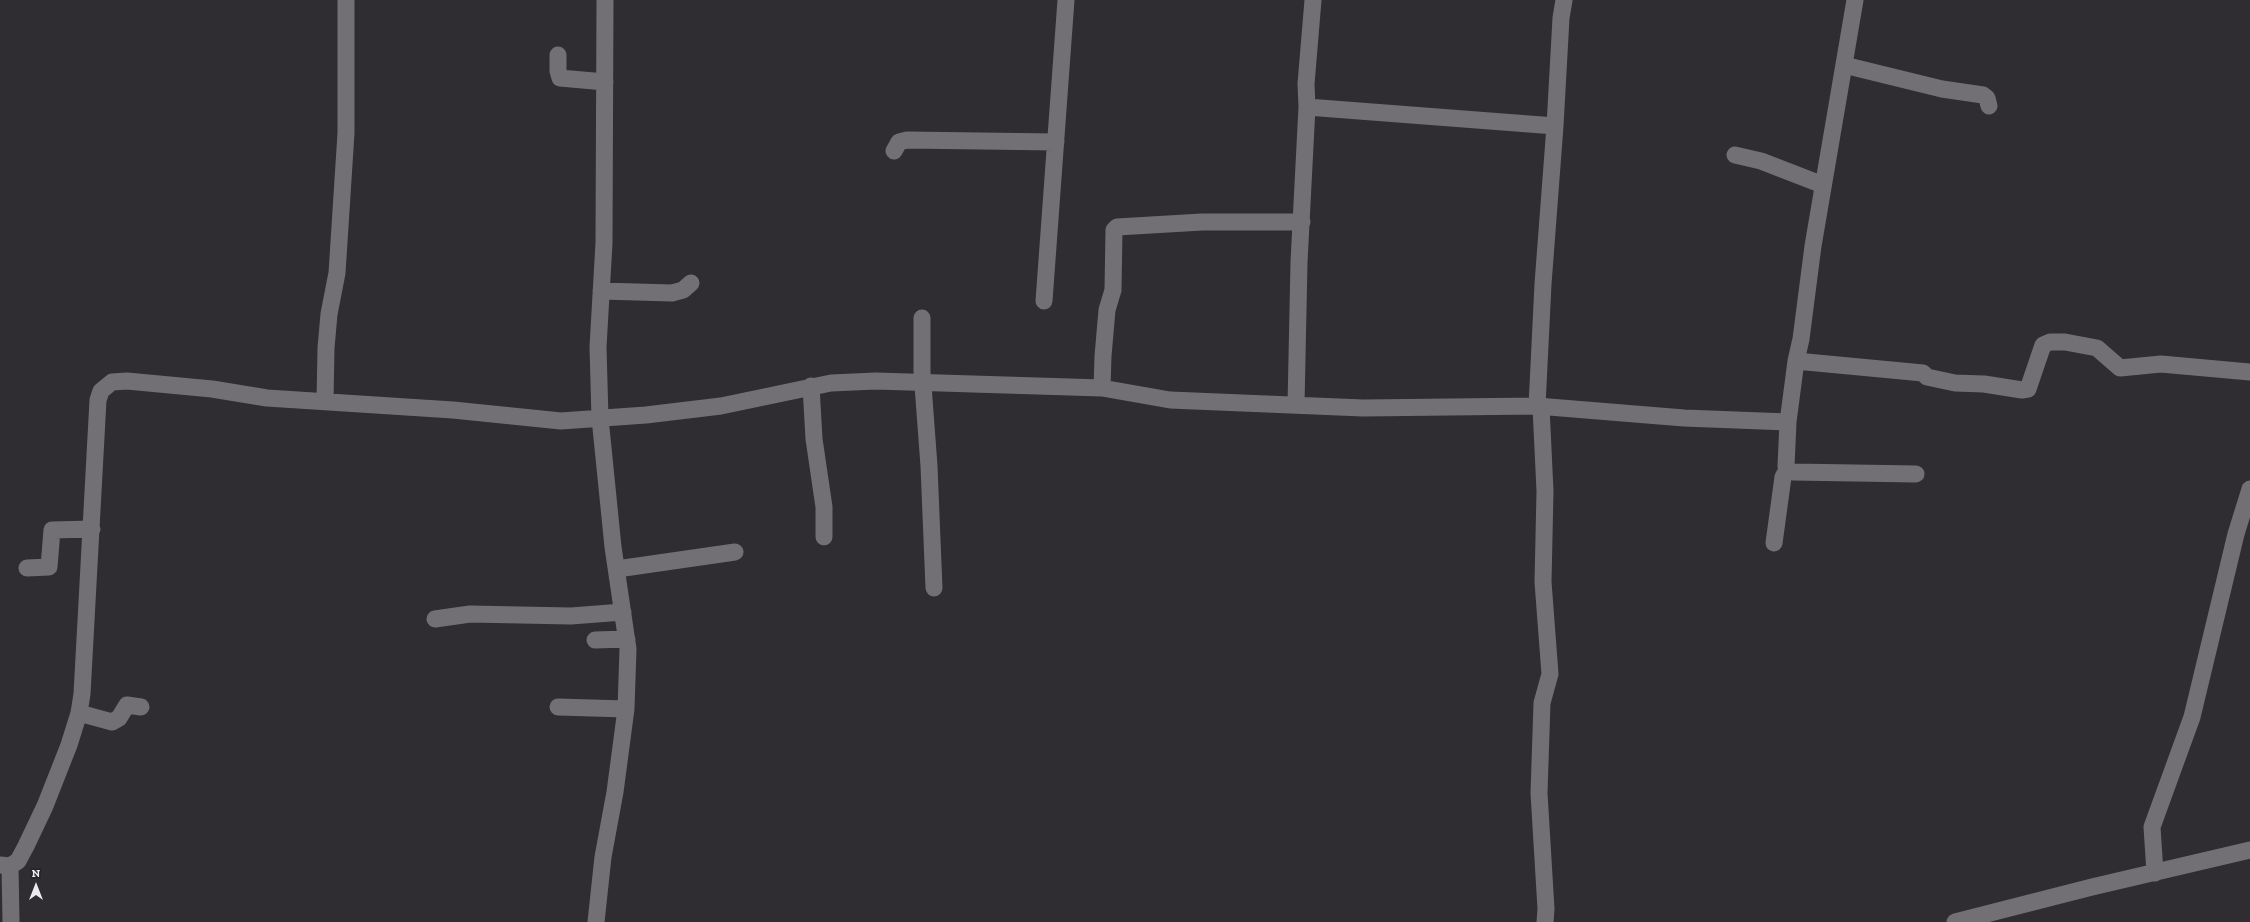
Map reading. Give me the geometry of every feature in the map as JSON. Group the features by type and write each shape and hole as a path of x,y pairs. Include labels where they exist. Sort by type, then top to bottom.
{"street":[{"path":"324,401 326,348 329,314 337,273 346,140 346,0"},
{"path":"596,922 603,857 615,792 622,709 623,640 619,613 617,569 600,418 598,347 604,243 602,81 605,0"},
{"path":"1044,301 1066,0"},
{"path":"1296,402 1302,222 1308,107 1306,84 1313,0"},
{"path":"1545,922 1546,909 1539,793 1542,703 1550,674 1543,582 1545,491 1538,404 1538,376 1556,126 1561,18 1564,0"},
{"path":"1774,543 1783,477 1787,470 1788,422 1796,361 1802,339 1813,246 1855,0"},
{"path":"558,55 558,70 560,78 602,81"},
{"path":"1844,65 1942,89 1983,95 1989,106"},
{"path":"1308,107 1556,126"},
{"path":"894,151 899,142 907,140 1056,142"},
{"path":"1735,155 1761,162 1823,185"},
{"path":"1103,384 1103,356 1107,310 1113,284 1113,234 1117,228 1202,222 1302,222"},
{"path":"601,291 672,293 684,290 690,283"},
{"path":"922,318 923,377 934,588"},
{"path":"1796,361 1923,373 1927,377 1955,384 1984,384 2022,390 2028,389 2043,345 2050,342 2065,342 2097,348 2120,368 2161,364 2250,372"},
{"path":"10,922 5,865 18,861 45,806 69,745 79,713 82,694 98,400 101,391 112,382 126,381 212,389 267,398 453,410 561,421 721,406 831,383 923,377 1103,384 1170,400 1296,402 1363,408 1538,404 1684,418 1788,422"},
{"path":"812,386 814,439 824,507 824,537"},
{"path":"1787,470 1793,472 1916,474"},
{"path":"2155,873 2152,827 2192,717 2234,542 2250,489"},
{"path":"27,568 50,567 52,530 92,528"},
{"path":"617,569 735,552"},
{"path":"435,619 470,614 595,615 619,613"},
{"path":"598,640 623,640"},
{"path":"79,713 112,722 119,718 127,705 141,706"},
{"path":"558,707 622,709"},
{"path":"1955,922 2092,887 2250,850"}]}
